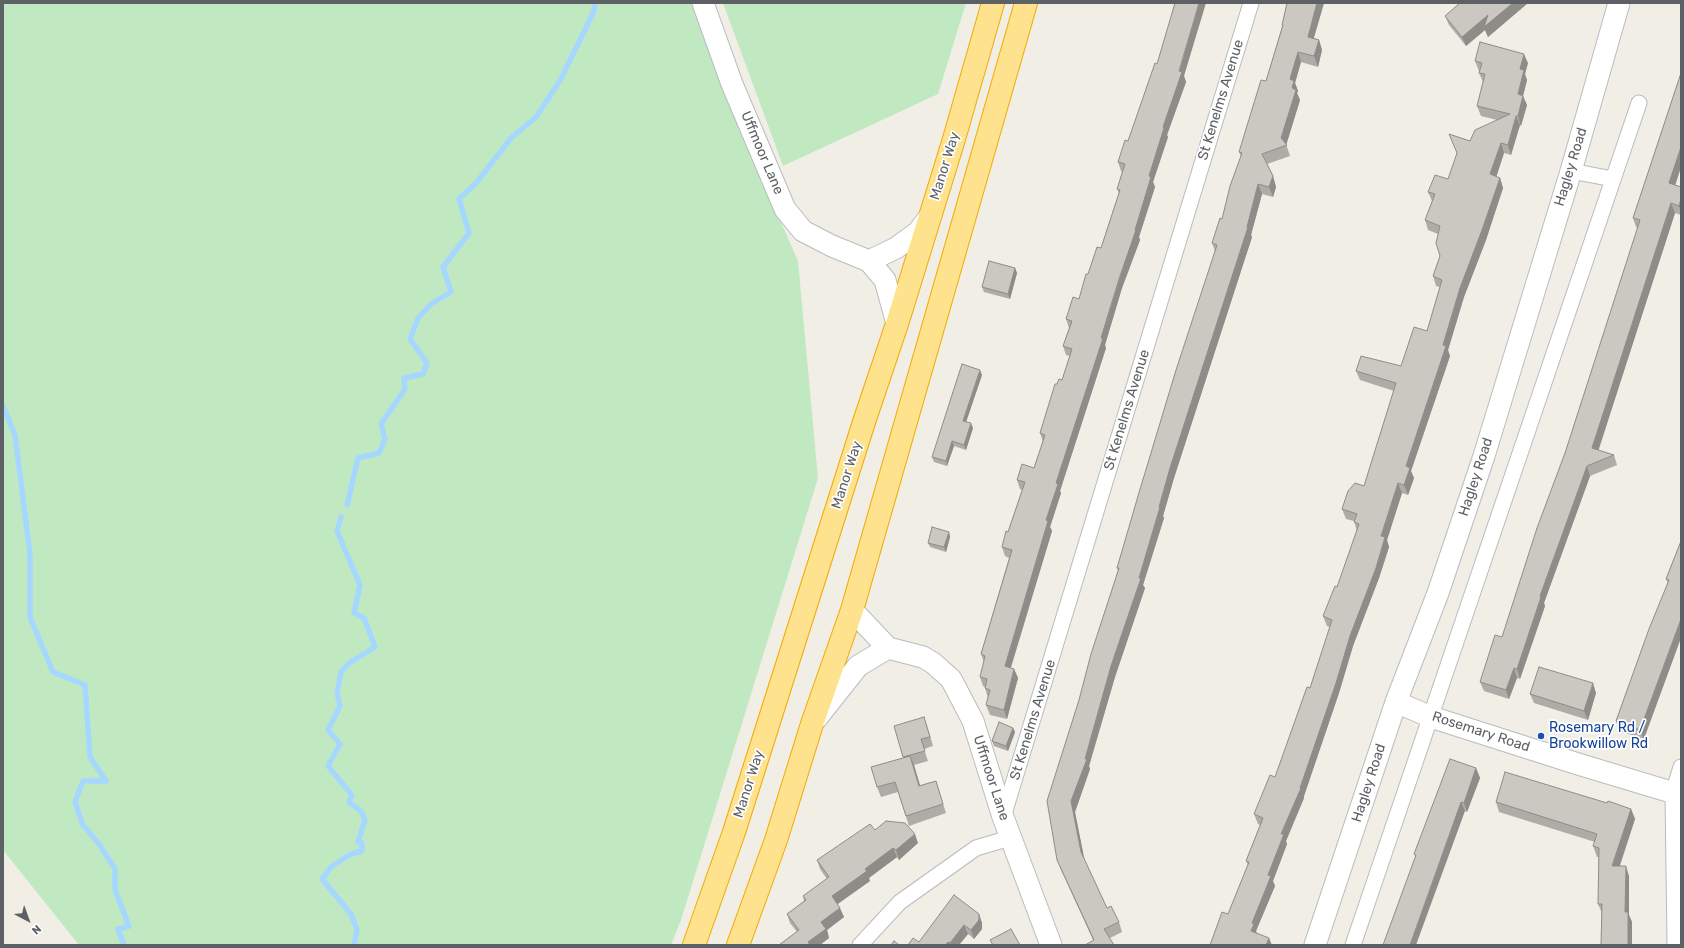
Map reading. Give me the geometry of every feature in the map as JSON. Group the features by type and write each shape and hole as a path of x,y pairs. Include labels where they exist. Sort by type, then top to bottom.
{"highway":[{"name":"Manor Way","path":"694,945 736,825 897,324 993,3"},
{"path":"738,945 776,840 812,724 852,610 1026,3"}],"street":[{"name":"Uffmoor Lane","path":"703,3 732,84 785,209 803,231 832,246 869,261 885,280 897,324"},
{"name":"St Kenelms Avenue","path":"1003,817 1251,3"},
{"name":"Hagley Road","path":"1315,945 1396,702 1438,592 1484,456 1571,171 1619,3"},
{"path":"1352,945 1639,104"},
{"path":"1571,171 1613,179"},
{"path":"869,261 896,248 918,232 930,215"},
{"path":"812,724 858,666 888,648 852,610"},
{"name":"Uffmoor Lane","path":"888,648 922,657 933,663 951,679 973,721 1010,838 1051,945"},
{"name":"Rosemary Road","path":"1396,702 1431,717 1677,794"},
{"path":"1675,945 1677,794 1681,766"},
{"path":"860,945 900,902 976,848 1010,838"}],"green space":[{"path":"3,3 693,3 720,83 798,261 818,478 681,920 671,945 79,945 3,850"},
{"path":"723,3 966,3 938,94 783,166"}],"building":[{"path":"1175,3 1199,3 1179,71 1182,72 1163,127 1164,128 1149,176 1151,177 1136,230 1119,279 1101,338 1103,338 1056,483 1058,484 1046,520 1048,521 1005,666 1014,669 1004,710 986,705 990,690 985,688 987,679 980,677 985,656 981,654 1012,550 1002,547 1006,531 1008,532 1025,482 1017,480 1022,464 1034,468 1045,435 1040,433 1055,384 1057,384 1059,379 1062,380 1072,349 1063,346 1072,321 1066,319 1073,297 1079,299 1086,274 1088,274 1097,247 1101,248 1120,190 1117,189 1125,164 1118,162 1125,140 1128,141 1155,63 1157,64"},
{"path":"1287,3 1317,3 1308,37 1319,40 1314,56 1298,52 1290,79 1294,81 1292,88 1296,90 1281,138 1287,145 1262,154 1273,176 1269,187 1258,184 1248,227 1170,468 1139,578 1141,578 1111,666 1085,759 1087,759 1071,801 1081,852 1107,908 1111,906 1119,922 1104,929 1114,945 1085,945 1094,940 1057,860 1047,801 1079,700 1091,654 1119,568 1117,568 1176,370 1217,245 1212,243 1220,218 1222,219 1230,186 1242,153 1239,152 1261,80 1266,81 1283,25"},
{"path":"1460,3 1513,3 1484,27 1488,15 1462,37 1445,16"},
{"path":"1480,42 1524,54 1520,69 1524,70 1518,94 1523,96 1518,116 1516,116 1508,145 1501,143 1490,174 1500,178 1460,288 1443,345 1446,346 1406,466 1410,468 1404,485 1398,483 1381,536 1385,537 1376,568 1350,636 1301,788 1281,834 1284,834 1268,875 1271,876 1252,923 1254,924 1251,931 1269,938 1266,945 1210,945 1222,912 1228,914 1249,862 1246,861 1263,818 1254,814 1270,775 1275,777 1307,687 1310,688 1332,620 1323,616 1335,586 1337,587 1359,524 1354,522 1357,514 1342,509 1348,491 1355,483 1364,486 1396,383 1356,371 1361,356 1401,366 1414,327 1427,331 1442,280 1433,276 1440,256 1436,243 1440,226 1425,220 1435,194 1428,192 1435,175 1448,179 1457,153 1449,134 1470,141 1475,130 1510,114 1477,106 1485,74 1479,73 1482,63 1475,61"},
{"path":"1681,73 1681,147 1669,183 1681,187 1681,199 1679,206 1671,203 1592,448 1614,455 1587,466 1540,596 1541,597 1517,669 1514,668 1506,690 1480,682 1495,635 1502,637 1537,528 1565,453 1640,220 1633,218"},
{"path":"989,261 1015,268 1008,294 982,287"},
{"path":"962,364 980,370 963,421 971,423 964,445 952,441 946,461 932,457"},
{"path":"932,527 949,532 944,547 928,543"},
{"path":"1681,541 1681,619 1640,730 1616,721 1649,629 1669,580 1666,579"},
{"path":"1539,667 1593,683 1584,711 1530,694"},
{"path":"924,717 930,737 921,739 925,751 903,757 894,726"},
{"path":"999,722 1013,728 1006,746 992,741"},
{"path":"910,756 919,786 936,781 943,804 906,816 895,782 877,787 871,767"},
{"path":"1450,759 1476,768 1464,803 1461,802 1410,945 1383,945 1416,855 1414,854"},
{"path":"1505,772 1631,809 1612,866 1626,866 1625,912 1628,912 1628,945 1601,945 1602,904 1598,904 1599,848 1593,846 1597,834 1496,802"},
{"path":"886,821 905,823 915,834 896,850 893,848 865,869 867,871 832,896 840,908 821,922 826,929 808,942 810,945 779,945 799,930 787,914 806,900 803,896 829,877 817,860 870,824 875,830"},
{"path":"954,895 979,914 979,920 971,930 964,925 950,943 948,942 946,945 908,945 913,938 919,942"},
{"path":"1011,929 1020,945 993,945 990,940"},
{"path":"894,941 899,945 891,945"}],"waterway":[{"path":"347,505 358,458 379,453 385,439 381,424 405,389 404,378 423,374 427,363 410,339 418,318 431,304 451,292 443,267 469,233 459,199 477,182 511,138 536,117 561,79 594,11 595,3"},
{"path":"3,406 15,435 30,554 30,617 53,672 85,685 90,757 106,781 83,781 75,802 83,825 99,844 115,869 115,890 129,926 118,929 124,945"},
{"path":"341,517 337,531 360,585 354,613 364,618 375,647 349,663 341,672 337,693 340,706 328,730 340,744 328,766 352,795 349,802 361,811 365,820 358,842 362,843 362,851 351,854 332,866 322,879 351,914 357,930 354,945"}],"place":[{"name":"Rosemary Rd / Brookwillow Rd","path":"1541,736"}]}
